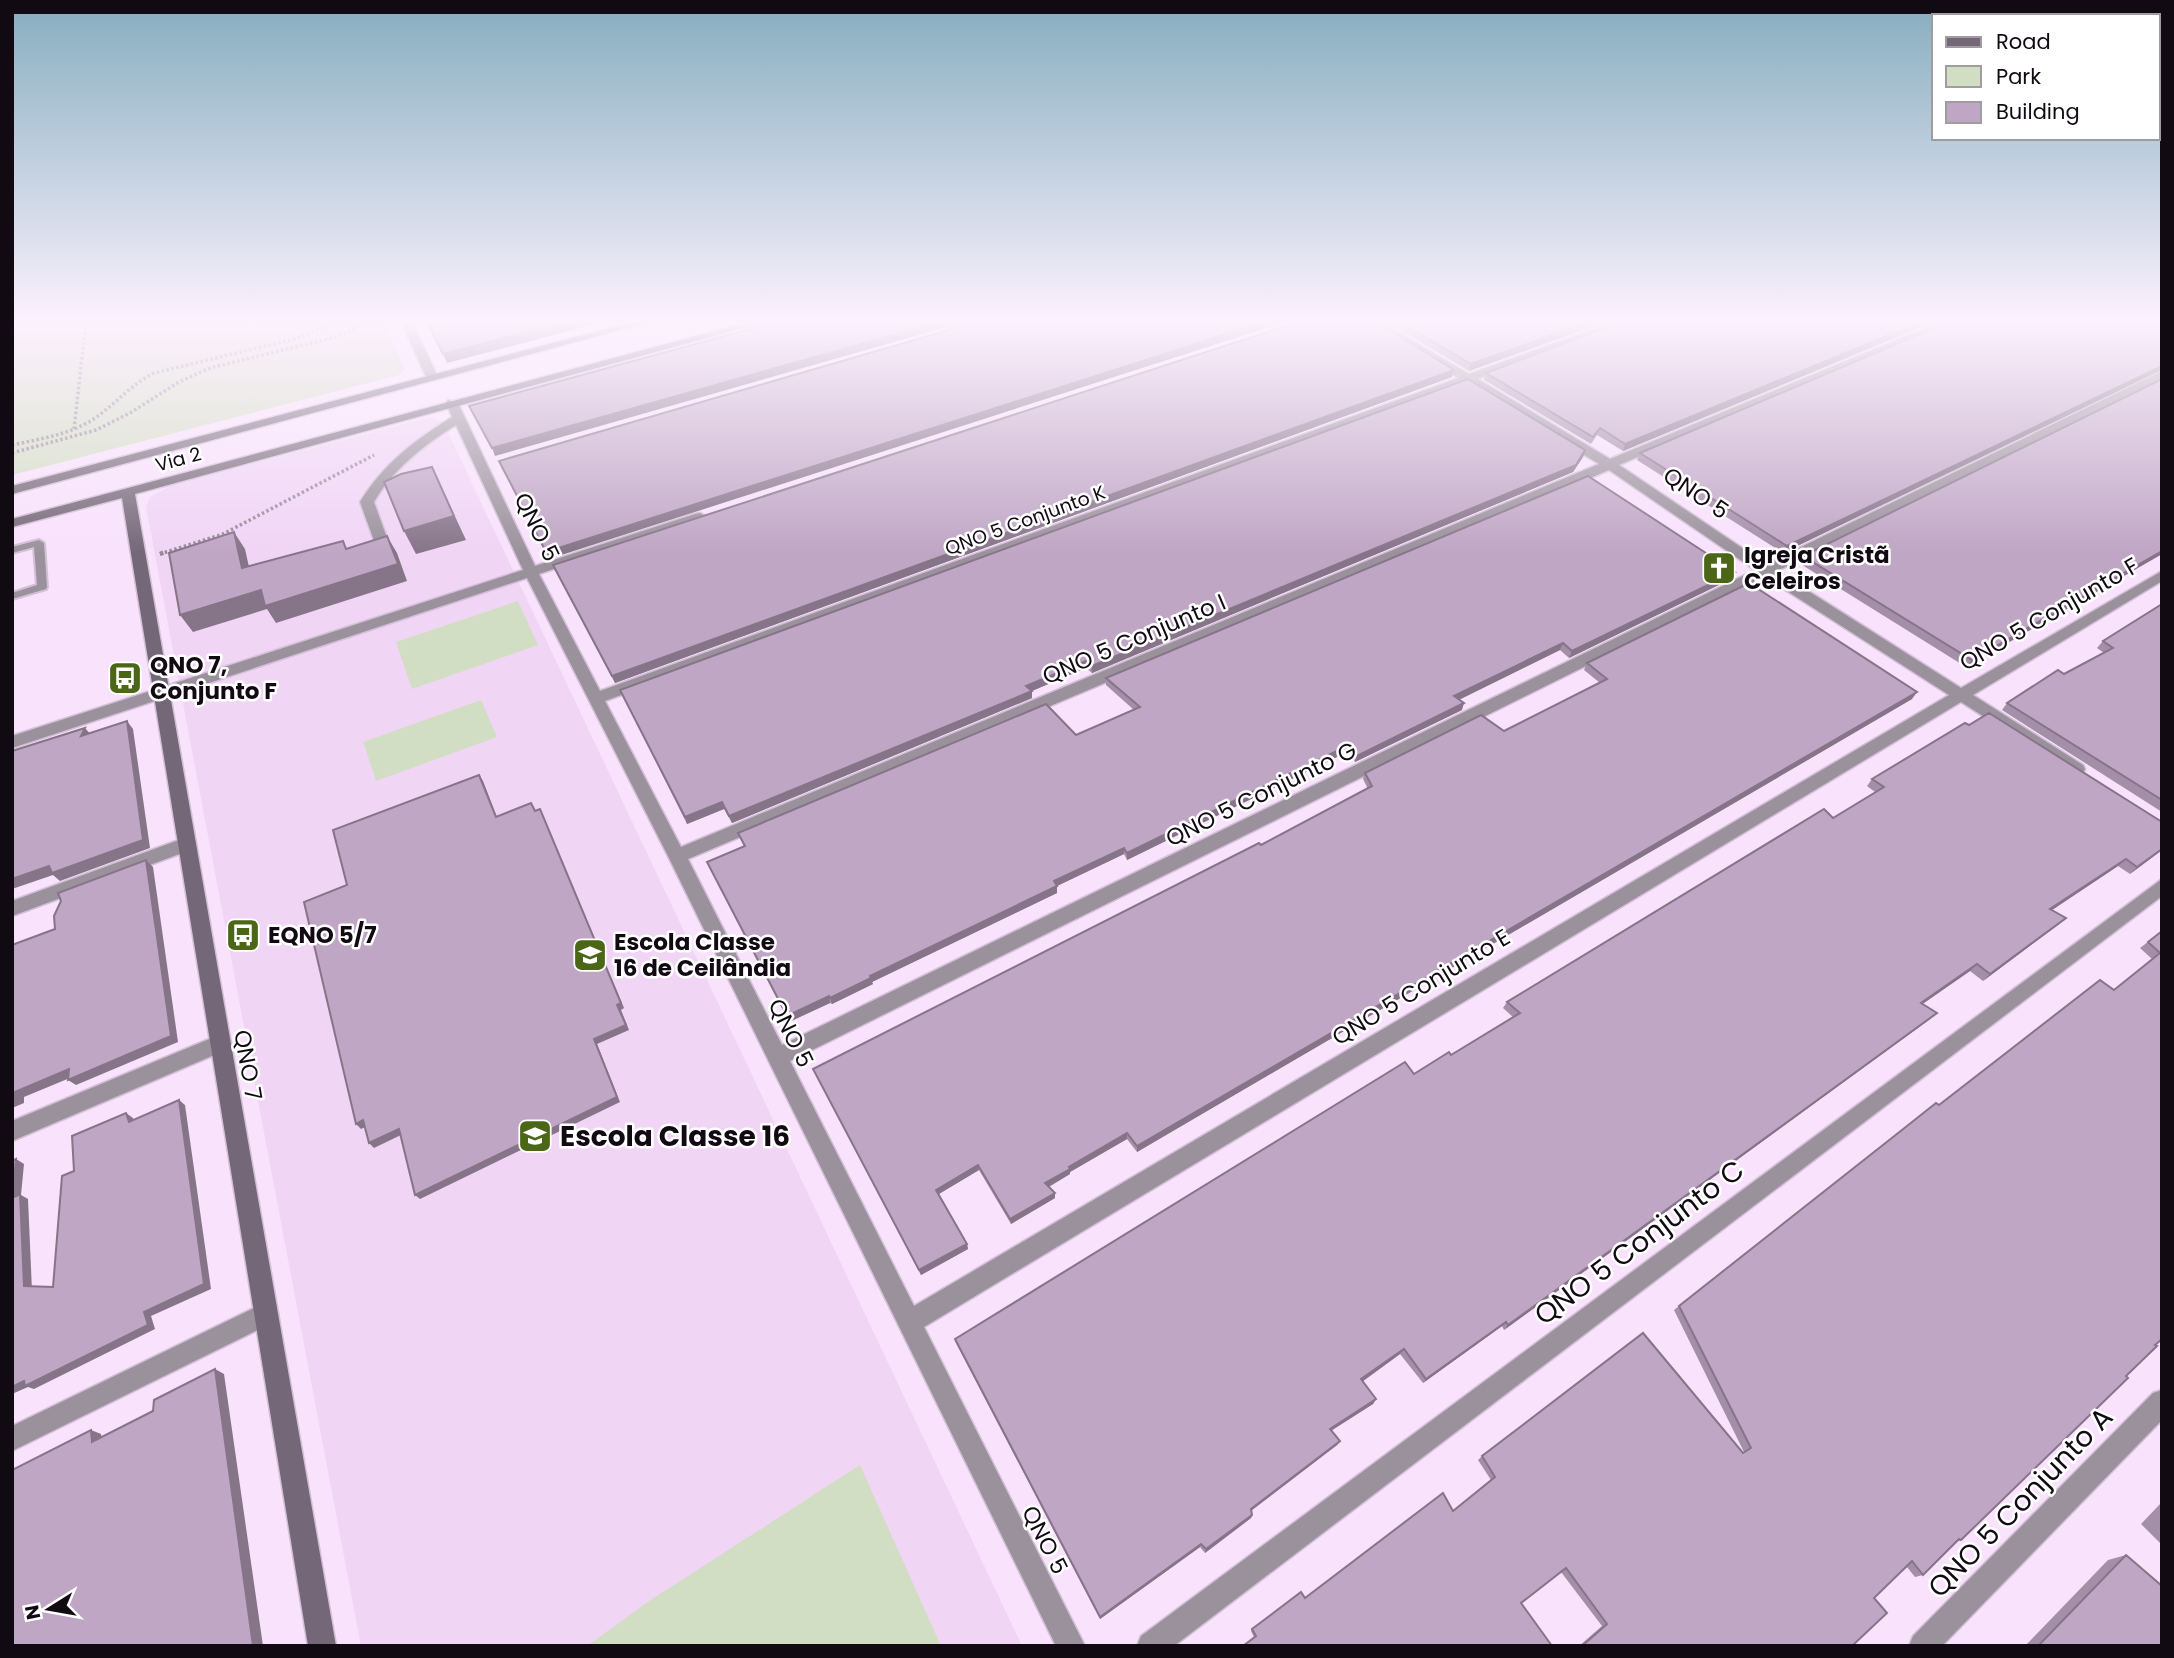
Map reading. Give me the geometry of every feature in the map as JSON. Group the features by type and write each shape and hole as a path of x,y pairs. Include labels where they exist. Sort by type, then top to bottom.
{"main road":[{"name":"Via 2","path":"12,490 349,399"},
{"name":"Via 2","path":"12,523 495,399"},
{"name":"QNO 7","path":"128,493 322,1646"}],"street":[{"name":"QNO 5 Conjunto K","path":"596,698 1405,399"},
{"name":"QNO 5","path":"1503,399 1609,464 1765,570 2094,780"},
{"name":"QNO 5 Conjunto I","path":"677,856 1763,399"},
{"name":"QNO 5 Conjunto G","path":"776,1058 2111,399"},
{"name":"QNO 5","path":"455,411 488,466 531,572 677,856 1071,1646"},
{"path":"383,546 367,502 381,478 455,411"},
{"path":"12,742 718,512"},
{"name":"QNO 5 Conjunto F","path":"1960,693 2162,575"},
{"name":"QNO 5 Conjunto E","path":"908,1322 1960,693"},
{"path":"12,909 187,844"},
{"name":"QNO 5 Conjunto C","path":"1151,1646 2162,886"},
{"path":"12,1131 219,1044"},
{"path":"12,1439 266,1314"},
{"name":"QNO 5 Conjunto A","path":"1923,1646 2162,1402"}],"lane":[{"path":"12,550 39,543 42,587 12,596"}],"path":[{"path":"74,430 77,399"},
{"path":"12,445 74,430 103,413 118,399"},
{"path":"12,453 96,430 152,399"},
{"path":"139,561 223,534 385,449"}],"shaded area":[{"name":"EQNO 5/7","path":"430,417 443,422 1022,1646 361,1646 146,507 150,497 169,486"}],"green space":[{"path":"12,399 305,399 12,475"},
{"path":"518,601 538,645 412,689 396,642"},
{"path":"481,700 497,737 376,781 363,742"},
{"path":"860,1465 941,1646 587,1646 649,1601"}],"building":[{"path":"493,399 665,399 492,448 469,406"},
{"path":"710,399 1022,399 546,552 499,461"},
{"path":"1061,399 1373,399 612,676 553,565"},
{"path":"1412,399 1502,399 1585,450 1576,465 1092,666 1086,661 1026,686 1032,691 729,816 722,802 685,817 620,690"},
{"path":"1530,399 1733,399 1625,444 1600,428 1593,437"},
{"path":"1766,399 2092,399 1787,546 1640,453"},
{"path":"2121,399 2162,399 2162,551 1972,660 1803,556"},
{"path":"432,467 454,516 404,531 384,482 401,474"},
{"path":"1588,476 1735,572 1572,651 1563,643 1454,696 1464,703 1357,756 1351,744 1127,853 1124,848 1054,881 1057,886 830,998 829,996 787,1016 707,862 745,846 738,833 1046,704 1076,735 1140,707 1106,678"},
{"path":"234,532 242,568 343,541 346,549 387,536 398,564 265,606 261,590 180,615 169,553"},
{"path":"1749,583 1917,692 1137,1146 1127,1133 1045,1183 1055,1193 1010,1219 978,1165 936,1190 967,1244 919,1270 813,1069 1259,843 1261,845 1372,786 1365,773 1481,715 1504,731 1607,679 1587,663"},
{"path":"2162,604 2162,800 2007,703 2058,670 2064,674 2113,648 2103,641"},
{"path":"1989,713 2162,822 2162,849 2137,867 2126,859 2050,909 2066,918 1990,974 1977,964 1921,1003 1937,1013 1508,1325 1506,1322 1426,1379 1404,1349 1361,1379 1376,1399 1330,1429 1340,1441 1251,1509 1252,1515 1206,1549 1201,1544 1100,1617 955,1339 1405,1062 1414,1074 1449,1052 1451,1055 1520,1013 1507,1002 1824,809 1833,818 1884,787 1872,779 1965,723 1969,725"},
{"path":"127,721 143,840 52,873 49,866 12,879 12,751 85,728 81,736"},
{"name":"Escola Classe 16 de Ceilândia","path":"479,775 496,817 531,803 535,811 540,809 621,1003 617,1005 626,1025 594,1039 617,1097 415,1195 399,1129 369,1143 363,1120 356,1124 304,902 347,885 333,830"},
{"path":"146,860 171,1036 68,1080 69,1069 15,1092 12,1099 12,945 55,929 54,916 61,901 58,893"},
{"path":"2162,931 2162,1339 2126,1376 2128,1378 1923,1575 1912,1561 1874,1598 1887,1613 1852,1646 1582,1646 1607,1624 1566,1568 1521,1603 1552,1646 1243,1646 1256,1636 1252,1629 1301,1592 1305,1598 1443,1493 1453,1511 1495,1477 1482,1456 1643,1333 1743,1453 1751,1448 1679,1306 1936,1103 1939,1105 2100,980 2114,990 2160,953 2148,942"},
{"path":"179,1100 204,1284 144,1312 148,1325 25,1386 24,1381 12,1387 12,1198 20,1194 24,1286 53,1287 62,1176 74,1171 72,1136 126,1113 129,1122"},
{"path":"16,1159 12,1198 12,1161"},
{"path":"215,1369 253,1646 12,1646 12,1470 91,1430 92,1442 153,1411 154,1400"},
{"path":"2126,1555 2162,1586 2162,1646 2038,1646"}],"place":[{"name":"Igreja Cristã Celeiros","path":"1719,568"},
{"name":"QNO 7, Conjunto F","path":"125,678"},
{"name":"EQNO 5/7","path":"243,935"},
{"name":"Escola Classe 16 de Ceilândia","path":"590,955"},
{"name":"Escola Classe 16","path":"535,1136"}]}
